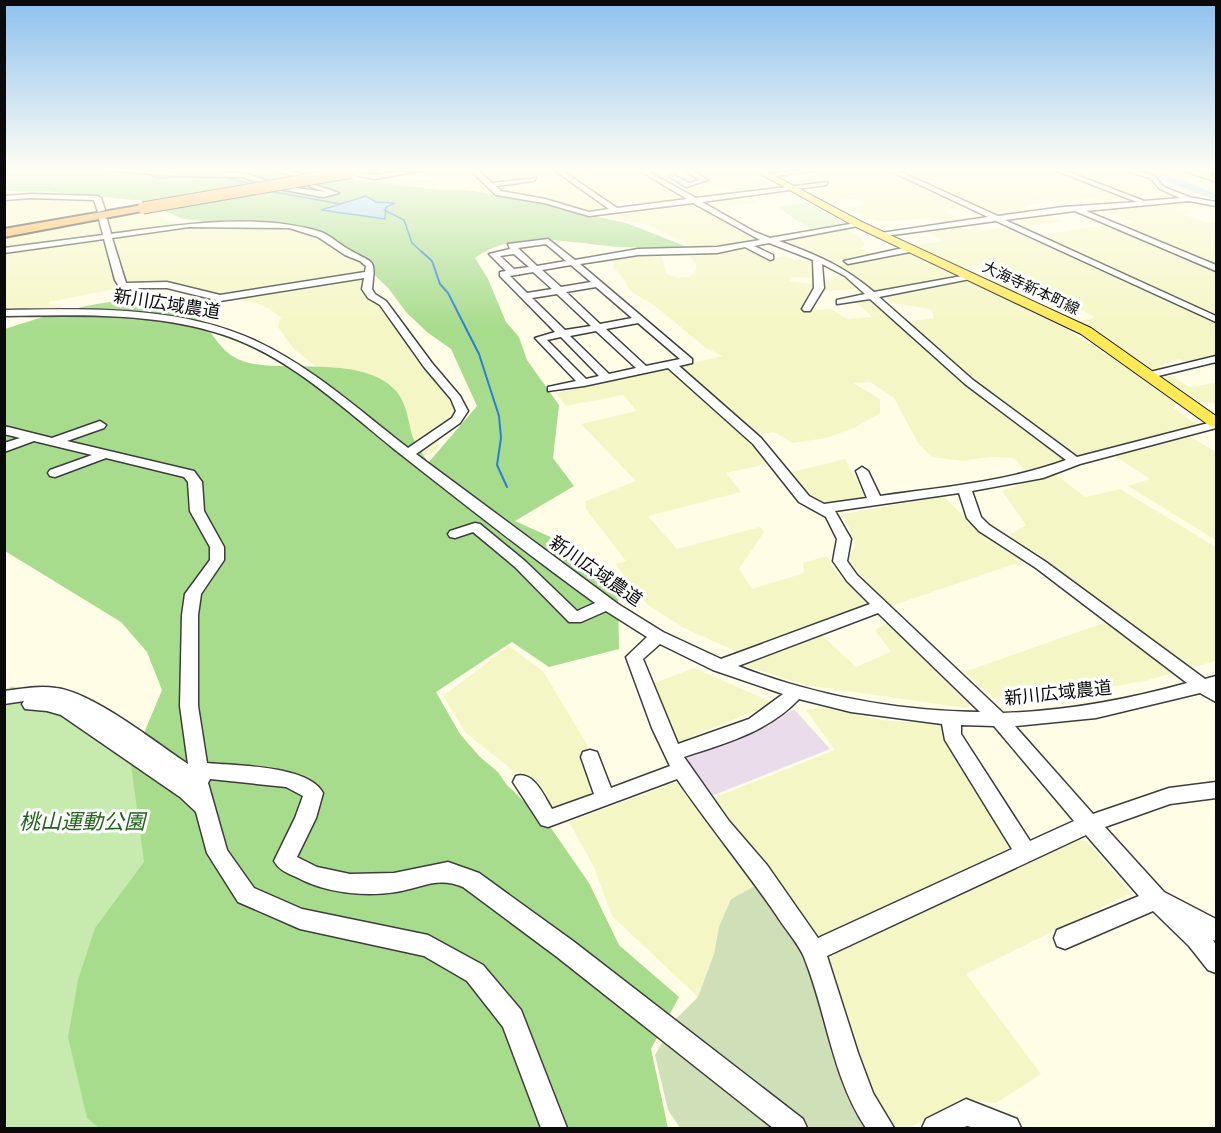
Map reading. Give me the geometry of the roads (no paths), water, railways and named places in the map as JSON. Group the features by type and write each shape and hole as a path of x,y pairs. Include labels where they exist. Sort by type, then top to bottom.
{"highway":[{"path":"4,230 49,222"},
{"path":"4,230 53,222"}],"main road":[{"name":"大海寺新本町線","path":"854,222 1086,331 1216,423"}],"street":[{"path":"104,222 119,280 123,286 167,285 220,298 370,274"},
{"path":"731,222 752,234 817,259 848,274 970,383 1075,461"},
{"path":"881,235 978,222"},
{"path":"1005,222 1216,319"},
{"path":"1106,222 1216,268"},
{"path":"607,378 503,274 638,252 701,251 858,224"},
{"path":"4,251 189,225 297,227 321,235 370,266 367,289 371,297 383,303 428,365 456,398 462,411 456,420 410,453"},
{"path":"552,389 688,361 548,241 511,246 644,370"},
{"path":"747,244 770,257"},
{"path":"848,261 912,249"},
{"path":"512,272 493,254 516,251"},
{"path":"807,309 819,288 816,278 817,259"},
{"path":"840,302 970,276"},
{"path":"525,296 598,284"},
{"name":"新川広域農道","path":"4,313 107,314 162,319 225,333 293,365 511,533 608,604 658,636 719,666 796,692 880,709 999,720 1057,717 1212,688"},
{"path":"584,383 540,338 639,320"},
{"path":"1150,375 1215,360"},
{"path":"671,365 757,441 804,499 832,515 844,539 840,561 852,578 999,720 1156,899 1197,938 1216,962"},
{"path":"821,509 965,489 1038,475 1075,461 1216,423"},
{"path":"52,442 100,425"},
{"path":"4,430 189,474 195,482 197,511 217,547 217,560 193,594 190,615 189,706 203,806"},
{"path":"4,448 33,437"},
{"path":"55,473 105,454"},
{"path":"862,471 875,501"},
{"path":"965,489 974,518 984,528 1004,539 1212,688"},
{"path":"455,534 475,527 520,564 574,618 608,604"},
{"path":"719,666 881,606"},
{"path":"658,636 634,657 677,762 722,826 759,872 814,951 845,1053 863,1101 880,1128"},
{"path":"523,782 548,819 605,798 761,722 783,708 796,692"},
{"path":"4,698 56,694 79,701 197,780 218,853 246,895 300,919 428,946 475,973 512,1019 554,1128"},
{"path":"4,707 47,704 67,710 187,791 203,806"},
{"path":"951,717 952,735 1026,853"},
{"path":"590,757 605,798"},
{"path":"199,770 286,779 300,784 313,793 312,807 302,821 285,861 313,876 350,884 394,883 448,871 471,880 574,956 795,1128"},
{"path":"814,951 1089,824 1169,796 1216,790"},
{"path":"1065,938 1156,899 1198,919 1216,931"},
{"path":"935,1128 966,1112 1008,1128"}],"waterway":[{"path":"405,222 412,243 423,253"},
{"path":"421,251 432,261 440,284 448,293 479,354 499,416 501,438 497,465 507,487"}],"park label":[{"name":"桃山運動公園","path":"82,822"}]}
